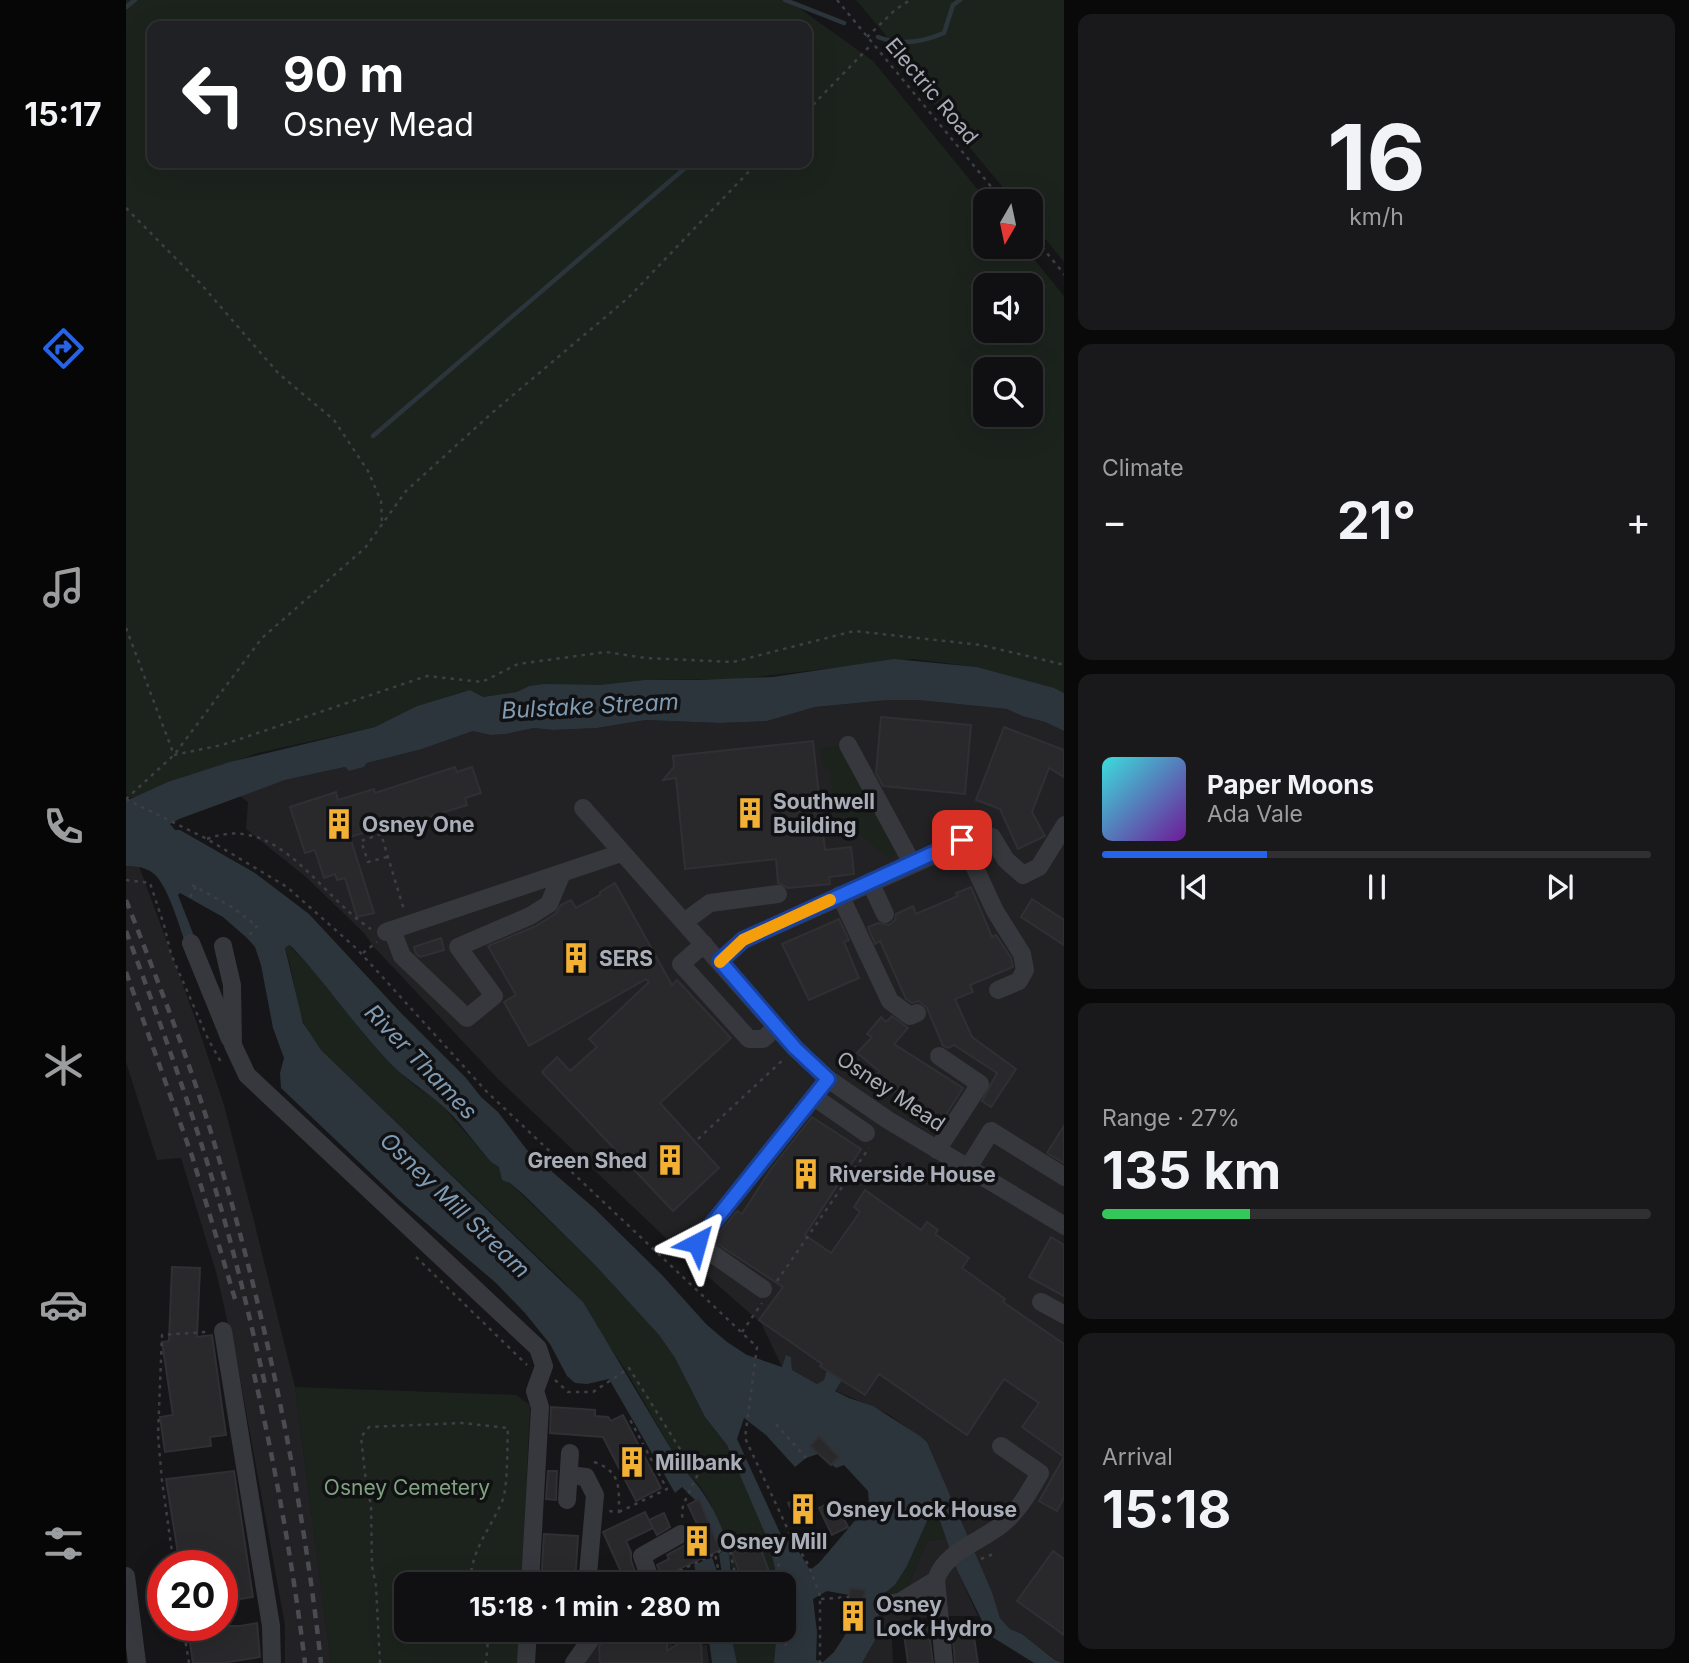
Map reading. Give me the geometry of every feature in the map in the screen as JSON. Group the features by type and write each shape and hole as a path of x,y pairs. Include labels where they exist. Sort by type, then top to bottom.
{"street":[{"path":"848,745 912,863"},
{"name":"Osney Mead","path":"583,808 777,1027 828,1079 888,1120 1064,1226"},
{"path":"720,961 743,940 962,840 979,835 992,837 1006,860 1023,874 1039,867 1064,825"},
{"path":"962,840 995,911 1022,954 1025,970 1019,981 998,990"},
{"path":"562,873 549,904 530,916 458,947 494,996 467,1018 402,956 395,928 621,853"},
{"path":"870,882 885,914"},
{"path":"684,922 710,903 778,894"},
{"path":"840,895 890,1001 909,1016 917,1013"},
{"path":"191,943 247,1075 538,1348 544,1366 536,1391 540,1407 531,1572"},
{"path":"704,944 681,964 749,1039 764,1039 777,1027"},
{"path":"223,946 232,985 233,1045"},
{"path":"937,1150 980,1084 939,1056"},
{"path":"767,1292 697,1243 828,1079"},
{"path":"814,1097 869,1139"},
{"path":"968,1168 991,1130 1064,1177"},
{"path":"1041,1302 1064,1315"},
{"path":"223,1331 271,1626 272,1663"},
{"path":"944,1663 936,1580 939,1569 949,1559 976,1552 1020,1507 1040,1473 1001,1447"},
{"path":"567,1500 570,1453"},
{"path":"569,1475 586,1477 595,1495 588,1572"},
{"path":"648,1572 642,1556 681,1534"},
{"path":"126,1576 137,1663"},
{"path":"888,1604 900,1602 936,1580"},
{"path":"526,1663 527,1642"},
{"path":"574,1663 588,1642"}],"path":[{"name":"Electric Road","path":"837,0 993,189"},
{"path":"867,37 895,10 910,0"},
{"path":"812,106 872,44"},
{"path":"752,168 628,298 483,420 406,491 365,548 262,638 174,755 126,799 207,839 287,887 357,949 487,1092 758,1350 745,1438 790,1534 810,1566 820,1598 820,1661"},
{"path":"126,208 200,283 279,374 334,420 368,471 381,501 382,524"},
{"path":"1043,249 1064,275"},
{"path":"126,628 174,755"},
{"path":"174,755 222,745 427,676 482,682 519,664 606,652 646,659 733,662 854,631 981,645 1064,665"},
{"path":"207,839 223,832 240,832 262,837 301,865 356,920 371,929 395,928 387,857 380,834 362,841 368,862 387,857"},
{"path":"126,880 150,883 171,954 208,1039 227,1071"},
{"path":"192,885 232,907 257,926 247,937"},
{"path":"190,897 196,887"},
{"path":"698,1139 793,1051"},
{"path":"742,1332 850,1175 869,1139"},
{"path":"850,1175 866,1184 874,1173"},
{"path":"172,1550 158,1435 162,1335 223,1331"},
{"path":"544,1366 568,1392 593,1392 629,1368 697,1476 683,1505"},
{"path":"619,1512 667,1489 628,1416"},
{"path":"380,1663 376,1586 372,1566 371,1504 367,1492 361,1437 369,1427 462,1423 508,1428 504,1497 480,1541 470,1572"},
{"path":"776,1424 806,1458"},
{"path":"677,1572 729,1547 737,1582 720,1578 715,1554"},
{"path":"774,1548 780,1572"},
{"path":"976,1552 991,1555"},
{"path":"820,1598 849,1597"},
{"path":"185,1641 189,1663"},
{"path":"486,1663 488,1642"},
{"path":"786,1642 786,1651"}],"shaded area":[{"path":"918,700 1007,709 1064,731 1064,1663 1022,1634 1010,1629 1000,1618 992,1592 927,1442 888,1414 834,1390 827,1371 824,1380 817,1384 792,1370 791,1357 787,1355 782,1367 761,1323 688,1259 498,1079 373,946 364,933 306,877 246,829 248,802 240,796 285,780 345,767 349,771 364,767 367,763 422,749 473,731 491,735 534,728 597,728 646,720 719,723 767,721 815,707"},
{"path":"126,866 139,866 196,1021 224,1105 253,1217 295,1387 331,1663 285,1663 285,1625 237,1362 216,1272 181,1158 157,1160 126,1062"},
{"path":"946,1538 978,1616 939,1616 891,1622 893,1663 862,1663 882,1628 878,1622 881,1596 906,1591 927,1541"},
{"path":"599,1642 672,1642 673,1647 707,1645 709,1663 584,1663"}],"green space":[{"path":"126,0 788,0 873,61 977,189 973,189 973,259 1034,259 1064,296 1064,693 977,667 913,659 738,679 644,680 600,685 529,686 517,692 482,697 470,690 417,706 375,727 258,753 132,798 126,794"},
{"path":"856,0 1064,0 1064,262 1043,236 1043,189 1004,189 905,69 884,33"},
{"path":"841,745 896,854 889,859 834,813 830,770 824,770 820,748"},
{"path":"289,945 318,975 391,1064 414,1085 440,1103 491,1162 499,1167 510,1183 595,1265 659,1335 675,1358 705,1417 727,1445 774,1547 770,1550 775,1572 732,1572 724,1536 711,1504 699,1485 683,1469 625,1369 566,1284 321,1050 306,1028 300,1012 285,948"},
{"name":"Osney Cemetery","path":"295,1387 516,1395 530,1405 523,1572 394,1572 394,1642 520,1642 519,1663 331,1663"},
{"path":"939,1517 946,1538 927,1541 906,1591 881,1596 895,1585 907,1566 928,1519"},
{"path":"733,1642 776,1642 774,1663 737,1663"}],"water":[{"path":"894,659 977,667 1064,693 1064,731 1007,709 918,700 888,700 815,707 767,721 719,723 646,720 597,728 534,728 491,735 473,731 349,771 345,767 285,780 170,824 175,830 180,830 255,873 309,914 498,1112 527,1150 594,1208 662,1275 706,1324 727,1342 747,1355 782,1367 786,1355 791,1357 792,1370 817,1384 824,1380 827,1370 842,1380 835,1391 873,1406 927,1442 992,1592 1000,1618 1010,1629 1022,1634 1055,1660 1064,1663 1034,1663 989,1635 957,1570 939,1518 928,1519 907,1566 895,1585 881,1596 878,1622 882,1628 862,1663 774,1663 776,1642 796,1642 796,1572 775,1572 770,1549 774,1547 764,1531 727,1445 705,1417 675,1358 659,1335 595,1265 524,1195 502,1180 499,1167 491,1162 452,1115 388,1061 292,947 289,945 285,948 303,1023 321,1050 583,1302 683,1469 711,1507 725,1537 731,1572 722,1572 719,1554 722,1552 701,1506 682,1487 675,1493 609,1379 587,1384 575,1383 567,1376 550,1344 496,1283 399,1200 281,1088 280,1073 284,1058 273,1028 255,947 223,917 180,893 178,895 196,941 186,945 164,887 158,879 147,869 126,866 126,801 168,782 230,762 375,727 417,706 470,690 483,697 517,692 529,686 544,684 600,685 644,680 773,677","holes":["744,1418 766,1435 795,1467 806,1458 818,1454 836,1468 844,1465 868,1491 869,1504 810,1570 794,1544 781,1535 737,1439","850,1588 865,1590 858,1634 847,1632 834,1652 823,1662 816,1660 817,1632 813,1599 827,1591 849,1595"]},
{"path":"712,1557 717,1572 696,1572 694,1565"},
{"path":"709,1642 733,1642 737,1663 712,1663"}],"building":[{"path":"881,717 971,725 965,794 883,786 876,773"},
{"path":"1004,727 1064,750 1064,777 1049,768 1032,812 1045,836 1018,849 1000,809 976,800"},
{"name":"Southwell Building","path":"813,741 825,850 851,847 854,874 829,877 830,884 788,888 778,883 776,859 685,869 676,778 663,780 674,767 673,756"},
{"name":"Osney One","path":"455,767 457,772 472,767 481,793 465,798 467,805 387,830 386,826 350,837 374,913 357,917 345,878 337,880 335,874 324,878 315,850 305,853 290,807 336,792 338,800 374,789 375,793"},
{"path":"615,883 672,985 677,980 731,1038 660,1103 719,1168 673,1211 542,1072 557,1057 570,1071 597,1047 589,1039 649,982 646,979 529,1046 504,1002 516,995 488,946 536,926 571,900 576,908"},
{"path":"971,887 992,937 996,935 1011,958 1013,967 970,985 973,992 955,999 972,1037 1016,1069 991,1107 982,1101 997,1073 954,1045 948,1048 943,1046 927,1008 919,1001 912,1003 906,999 880,941 875,944 868,927 878,923 889,925 895,920 896,914 913,906 916,914 958,896 956,893"},
{"path":"1032,899 1064,920 1064,945 1021,917"},
{"path":"839,919 849,940 844,942 859,978 809,1000 782,944"},
{"path":"441,938 444,950 420,957 416,954 414,947"},
{"path":"892,1016 908,1028 894,1044 963,1088 942,1121 875,1078 879,1071 857,1053 872,1037 867,1034 881,1017 886,1022"},
{"path":"812,1117 861,1149 805,1235 831,1253 860,1212 854,1207 865,1190 921,1230 927,1222 938,1230 935,1234 969,1258 962,1268 1005,1299 1003,1302 1064,1344 1064,1457 1022,1427 1039,1403 1004,1379 967,1435 879,1374 865,1395 820,1366 822,1364 759,1320 783,1287 713,1241 737,1211 742,1214 771,1169"},
{"path":"1064,1126 1064,1163 1047,1153"},
{"path":"1051,1237 1064,1245 1064,1296 1029,1277"},
{"path":"172,1267 200,1268 197,1337 212,1335 226,1435 210,1437 211,1446 165,1452 160,1417 173,1415 162,1342 169,1341"},
{"name":"Millbank","path":"551,1407 595,1410 595,1416 608,1417 611,1421 623,1415 661,1488 636,1501 603,1437 550,1433"},
{"path":"819,1436 839,1457 831,1465 810,1446"},
{"path":"1064,1457 1064,1498 1057,1511 1039,1501"},
{"path":"234,1471 253,1597 238,1599 238,1550 177,1550 166,1479"},
{"path":"548,1471 557,1471 556,1500 546,1499"},
{"name":"Osney Lock House","path":"804,1493 815,1514 798,1522 788,1503"},
{"name":"Osney Mill","path":"699,1499 720,1550 673,1572 660,1572 657,1565 669,1559 667,1555 687,1544 691,1539 691,1529 698,1526 688,1505"},
{"path":"835,1500 848,1527 832,1535 819,1508"},
{"path":"645,1512 653,1528 626,1541 635,1572 621,1572 603,1532"},
{"path":"664,1513 670,1527 657,1535 649,1520"},
{"path":"544,1534 578,1536 576,1572 542,1572"},
{"path":"748,1539 752,1550 760,1547 769,1572 740,1572 729,1545"},
{"path":"1053,1551 1064,1559 1064,1635 1017,1601"},
{"name":"Osney Lock Hydro","path":"850,1588 865,1590 858,1634 843,1632"},
{"path":"257,1623 260,1657 222,1663 193,1663 190,1641 238,1641 240,1626"},
{"path":"928,1624 933,1663 908,1663 903,1627"},
{"path":"972,1624 978,1663 955,1663 952,1627"},
{"path":"602,1642 667,1642 667,1651 680,1642 704,1642 701,1644 702,1663 600,1663 599,1647"}],"waterway":[{"path":"126,7 135,0"},
{"path":"785,0 844,23"},
{"path":"878,37 911,42 944,33 953,5 960,0"},
{"path":"373,436 685,168"}],"railway":[{"path":"126,900 196,1086 251,1275 293,1468 321,1663"},
{"path":"126,931 211,1176 235,1259 265,1384"},
{"path":"126,972 192,1156 235,1299"},
{"path":"254,1374 283,1518 305,1663"}],"slow traffic":[{"path":"720,962 743,940 830,900"}],"place":[{"name":"Southwell Building","path":"750,813"},
{"name":"Osney One","path":"339,824"},
{"name":"SERS","path":"576,958"},
{"name":"Green Shed","path":"670,1160"},
{"name":"Riverside House","path":"806,1174"},
{"name":"Millbank","path":"632,1462"},
{"name":"Osney Lock House","path":"803,1509"},
{"name":"Osney Mill","path":"697,1541"},
{"name":"Osney Lock Hydro","path":"853,1616"}],"route":[{"path":"697,1243 828,1079 795,1048 720,961 743,940 962,840"}],"water label":[{"name":"Bulstake Stream","path":"590,706"},
{"name":"River Thames","path":"421,1062"},
{"name":"Osney Mill Stream","path":"455,1205"}]}
